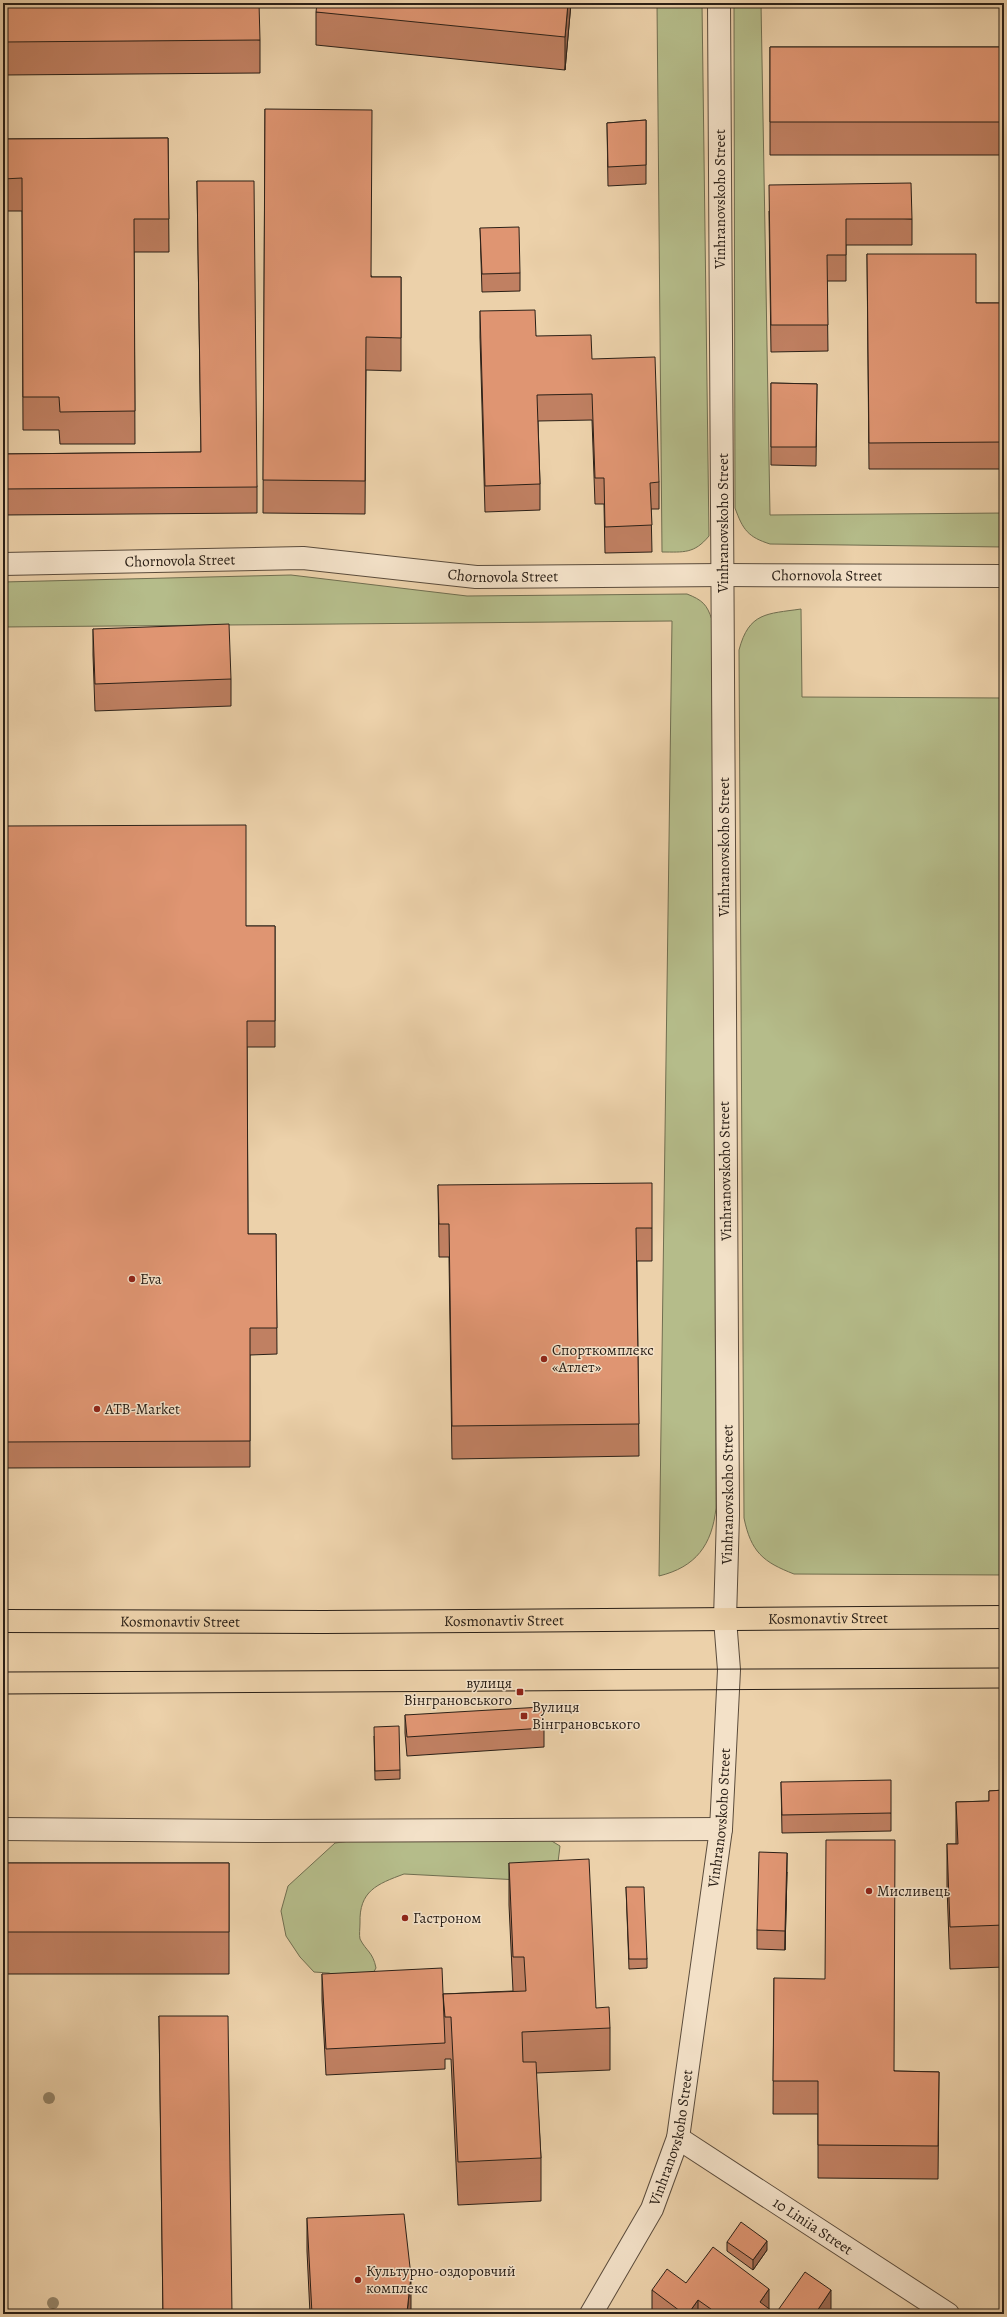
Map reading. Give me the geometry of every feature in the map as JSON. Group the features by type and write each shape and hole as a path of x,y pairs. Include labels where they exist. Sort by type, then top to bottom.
{"main road":[{"name":"Kosmonavtiv Street","path":"3,1621 324,1622 1004,1617"}],"street":[{"name":"Vinhranovskoho Street","path":"591,2314 652,2210 678,2138 721,1829 729,1670 725,1618 728,1515 724,1087 723,575 719,3"},
{"name":"Chornovola Street","path":"3,564 303,558 476,577 723,575 1004,576"},
{"path":"3,1829 258,1831 721,1829"},
{"name":"10 Liniia Street","path":"678,2138 948,2314"}],"green space":[{"path":"657,3 702,3 709,536 698,546 683,552 662,552"},
{"path":"734,3 761,3 770,515 1004,513 1004,547 770,544 756,539 747,532 741,522 735,508"},
{"path":"291,575 467,596 687,594 697,598 706,606 712,620 716,1508 711,1533 700,1552 683,1567 672,1572 659,1576 672,621 3,627 3,582"},
{"path":"801,609 802,697 1004,698 1004,1575 794,1574 774,1565 760,1554 750,1539 744,1518 739,650 748,628 761,617 778,612"},
{"path":"545,1837 560,1846 558,1862 539,1881 404,1874 378,1885 366,1896 360,1912 360,1939 373,1958 376,1968 372,1975 359,1983 329,1973 314,1972 300,1957 286,1936 281,1911 288,1886 335,1843 365,1839"}],"building":[{"path":"3,3 259,3 260,40 3,42"},
{"path":"317,3 568,3 565,37 316,12"},
{"path":"770,47 1004,47 1004,122 770,122"},
{"path":"265,109 372,110 371,277 401,277 401,338 366,337 365,481 263,480"},
{"path":"646,120 646,165 608,167 607,123"},
{"path":"168,138 169,219 134,219 135,411 60,412 59,397 23,397 22,178 3,179 3,139"},
{"path":"197,181 254,181 257,487 3,489 3,454 201,452"},
{"path":"911,183 912,219 846,219 846,255 827,255 828,325 771,325 769,185"},
{"path":"519,227 520,273 482,274 480,228"},
{"path":"867,254 976,254 976,303 1004,303 1004,442 869,443"},
{"path":"535,310 536,336 591,335 592,359 655,357 659,482 650,483 652,525 605,527 604,478 595,478 592,394 537,395 540,484 485,486 480,311"},
{"path":"771,383 817,384 816,447 771,447"},
{"path":"229,624 231,679 95,684 93,629"},
{"path":"246,825 246,926 275,926 275,1021 247,1021 248,1234 276,1234 277,1328 250,1328 250,1441 3,1442 3,826"},
{"name":"Спорткомплекс «Атлет»","path":"652,1183 652,1228 636,1228 639,1424 452,1426 449,1224 439,1224 438,1185"},
{"path":"542,1707 544,1728 407,1737 405,1715"},
{"path":"399,1726 400,1770 375,1771 374,1727"},
{"path":"891,1780 891,1813 782,1815 781,1782"},
{"path":"1004,1790 1004,1925 950,1927 947,1844 958,1844 956,1802 989,1801 989,1791"},
{"path":"826,1840 895,1840 894,2071 939,2072 938,2146 818,2145 818,2081 773,2081 774,1978 825,1979"},
{"path":"759,1852 787,1853 785,1931 757,1930"},
{"path":"589,1859 596,2008 609,2007 610,2028 522,2032 523,2062 536,2062 541,2158 458,2162 451,2017 445,2017 443,1994 526,1991 524,1957 513,1957 509,1863"},
{"path":"3,1863 229,1863 229,1932 3,1932"},
{"path":"626,1887 644,1887 647,1959 629,1959"},
{"path":"442,1968 445,2043 326,2049 322,1974"},
{"path":"159,2016 228,2016 232,2314 163,2314"},
{"name":"Культурно-оздоровчий комплекс","path":"404,2214 411,2276 407,2312 410,2314 312,2314 307,2218"},
{"path":"741,2222 767,2241 753,2260 727,2242"},
{"path":"713,2247 769,2289 760,2302 776,2314 718,2314 698,2300 688,2314 684,2314 652,2290 667,2269 686,2283"},
{"path":"805,2272 831,2290 815,2314 777,2314 776,2313"}],"tram line":[{"path":"3,1672 1004,1668"},
{"path":"3,1694 1004,1688"}],"place":[{"name":"Eva","path":"132,1279"},
{"name":"Спорткомплекс «Атлет»","path":"544,1359"},
{"name":"ATB-Market","path":"97,1409"},
{"name":"вулиця Вінграновського","path":"520,1692"},
{"name":"Вулиця Вінграновського","path":"524,1716"},
{"name":"Мисливець","path":"869,1891"},
{"name":"Гастроном","path":"405,1918"},
{"name":"Культурно-оздоровчий комплекс","path":"358,2280"}]}
